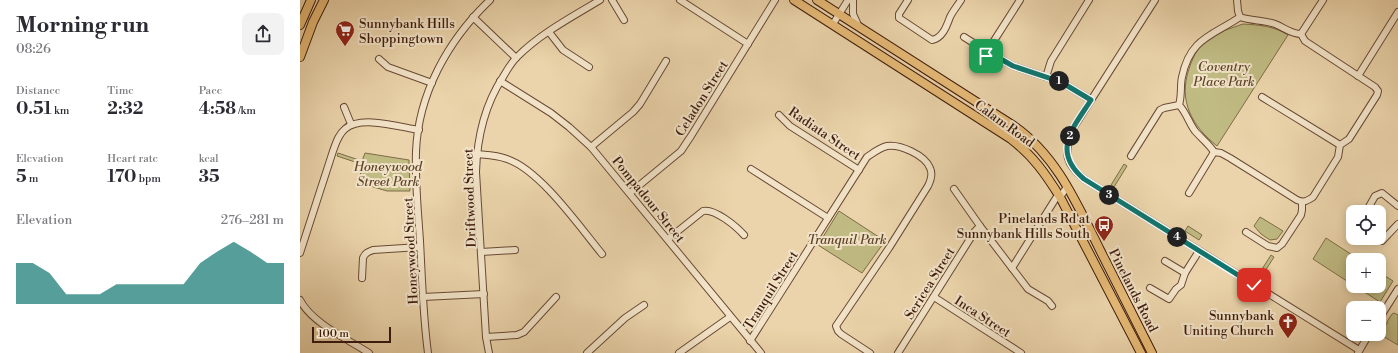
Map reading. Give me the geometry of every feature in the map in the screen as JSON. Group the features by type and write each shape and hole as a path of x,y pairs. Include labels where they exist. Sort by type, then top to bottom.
{"main road":[{"path":"300,25 311,0"},
{"path":"300,57 324,0"},
{"name":"Calam Road","path":"794,0 1024,148 1038,163 1060,197 1141,353"},
{"name":"Calam Road","path":"817,0 990,110"},
{"name":"Pinelands Road","path":"990,110 1033,140 1052,162 1076,203 1152,353"}],"street":[{"name":"Honeywood Street","path":"428,353 423,297 416,165 419,130 424,107 432,83 451,45 490,0"},
{"name":"Driftwood Street","path":"489,353 486,337 476,172 476,154 479,133 484,116 490,99 516,58 549,32 600,0"},
{"path":"612,0 624,20"},
{"path":"680,0 748,44"},
{"name":"Celadon Street","path":"630,193 680,151 691,136 775,0"},
{"path":"833,24 848,0"},
{"path":"853,0 853,14 859,27"},
{"path":"908,0 899,14 899,18 932,40 936,39 946,27 961,0"},
{"path":"983,49 987,46 990,47 1020,0"},
{"path":"1046,77 1051,61 1089,0"},
{"path":"1155,0 1070,133 1066,149 1067,157 1077,173 1084,179 1358,352 1365,341"},
{"path":"1238,0 1238,11 1240,17"},
{"path":"1302,34 1323,0"},
{"path":"1358,76 1398,12"},
{"path":"1179,104 1181,97 1182,76 1191,54 1200,42 1209,34 1240,17 1274,24 1294,34 1302,34"},
{"path":"473,18 516,58"},
{"path":"549,32 563,50 588,67"},
{"path":"1179,104 1196,131 1214,152 1221,153 1230,158 1302,202 1307,201 1312,197 1338,157 1340,146 1349,139 1377,95 1378,91 1375,87 1305,41 1302,34"},
{"path":"964,37 983,49"},
{"path":"990,47 993,50 992,54"},
{"path":"983,49 982,52 984,55 989,57 992,54"},
{"path":"992,54 1013,66 1061,82 1091,100"},
{"path":"379,59 388,67 432,83"},
{"path":"592,147 633,112 666,61"},
{"name":"Pompadour Street","path":"500,81 551,113 592,147 760,353"},
{"path":"1262,97 1340,146"},
{"path":"1131,156 1160,110 1179,104"},
{"path":"344,107 351,124"},
{"name":"Radiata Street","path":"779,115 790,126 859,170"},
{"path":"300,253 339,136 351,124 369,122 419,130"},
{"name":"Tranquil Street","path":"750,342 867,157 885,146 895,146 910,150 924,159 931,169 932,175 928,186 889,248 836,326 841,334 870,353"},
{"path":"1189,193 1214,152"},
{"path":"476,154 508,159 535,176 549,190 602,254"},
{"path":"751,169 828,218"},
{"path":"1012,268 1056,198 1060,197 1067,187"},
{"path":"954,189 1028,289 1052,306"},
{"path":"1370,205 1375,196 1382,193 1398,206"},
{"path":"1246,232 1268,246 1277,248 1282,244 1301,215 1302,202"},
{"path":"668,239 703,211 708,209 738,228 744,235"},
{"path":"1386,237 1398,224"},
{"name":"Sericea Street","path":"898,353 975,231 980,226"},
{"path":"362,278 363,258 369,251 420,247"},
{"path":"481,252 515,250"},
{"path":"1150,288 1169,299 1181,285 1185,273 1199,251"},
{"path":"1165,261 1185,273"},
{"path":"1386,308 1398,289"},
{"path":"423,297 484,294"},
{"path":"486,337 517,335 524,332 556,297"},
{"name":"Inca Street","path":"934,297 1021,353"},
{"path":"300,300 308,312 317,321 369,353"},
{"path":"587,353 602,337 644,305"},
{"path":"679,353 730,317"},
{"path":"1008,353 1011,347"}],"green space":[{"name":"Coventry Place Park","path":"1243,24 1272,28 1288,35 1217,146 1208,138 1194,121 1186,102 1186,81 1193,58 1204,42 1217,33"},
{"name":"Honeywood Street Park","path":"338,153 362,161 365,153 409,160 410,191 387,191 360,183 361,164 337,156"},
{"path":"1124,164 1127,166 1114,187 1111,185"},
{"name":"Tranquil Park","path":"839,211 885,241 862,273 818,245"},
{"path":"1260,217 1283,231 1277,239 1270,240 1261,234 1254,226"},
{"path":"1188,226 1202,235 1199,240 1185,231"},
{"path":"1326,238 1349,253 1346,253 1346,280 1313,259"},
{"path":"1271,255 1274,257 1260,279 1257,277"},
{"path":"1386,276 1393,281 1386,292"},
{"path":"1366,293 1386,293 1381,301"},
{"path":"1394,313 1398,315 1398,345 1386,338 1386,324"}],"place":[{"name":"Sunnybank Hills Shoppingtown","path":"345,47"},
{"name":"Pinelands Rd at Sunnybank Hills South","path":"1104,242"},
{"name":"Sunnybank Uniting Church","path":"1288,339"}],"route":[{"path":"986,56 989,57 992,54 1013,66 1061,82 1091,100 1070,133 1066,149 1067,157 1077,173 1084,179 1254,285"}]}
